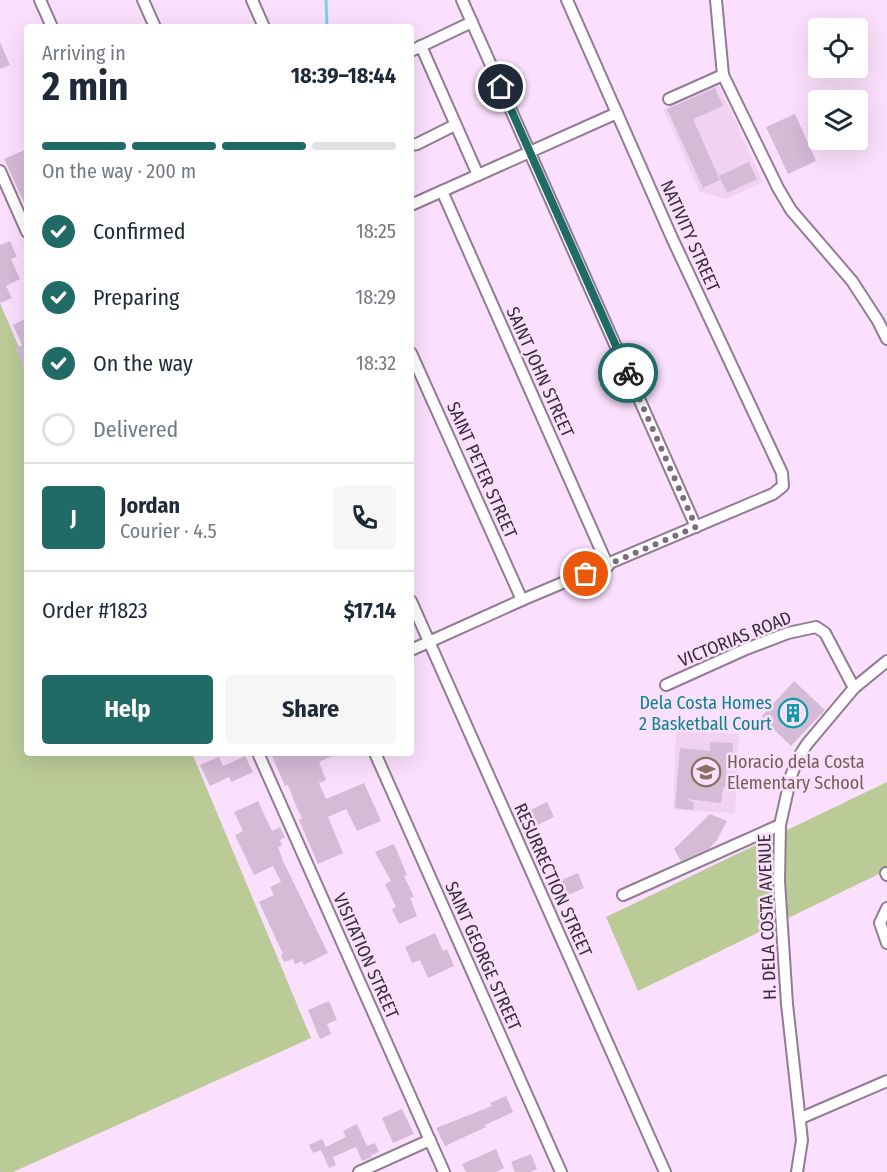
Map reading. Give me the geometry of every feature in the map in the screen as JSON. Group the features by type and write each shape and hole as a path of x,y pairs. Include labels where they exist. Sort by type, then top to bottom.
{"street":[{"path":"40,0 51,24"},
{"path":"143,0 154,24"},
{"path":"252,0 263,24"},
{"path":"414,649 522,600 608,566 696,527 462,0"},
{"name":"NATIVITY STREET","path":"567,0 782,473 783,486 773,494 696,527"},
{"path":"716,0 723,75 784,200 852,281 887,339"},
{"path":"472,22 416,48 478,175"},
{"path":"669,99 723,75"},
{"path":"414,204 617,113"},
{"path":"414,144 455,125"},
{"path":"0,171 24,225"},
{"name":"SAINT JOHN STREET","path":"442,191 608,566"},
{"name":"SAINT PETER STREET","path":"414,360 522,600"},
{"name":"RESURRECTION STREET","path":"414,608 665,1172"},
{"name":"VICTORIAS ROAD","path":"666,686 757,645 803,629 816,627 825,633 854,688"},
{"name":"H. DELA COSTA AVENUE","path":"797,1172 802,1140 801,1118 786,994 779,881 780,825 791,776 798,758 818,729 854,688 887,661"},
{"name":"VISITATION STREET","path":"259,756 444,1172"},
{"name":"SAINT GEORGE STREET","path":"376,756 561,1172"},
{"path":"623,895 780,825"},
{"path":"887,908 880,923 887,943"},
{"path":"801,1118 887,1081"},
{"path":"359,1172 430,1140"}],"shaded area":[{"path":"718,84 763,182 726,199 700,192 663,109"},
{"name":"Horacio dela Costa Elementary School","path":"676,731 739,734 735,813 673,810"}],"green space":[{"path":"0,303 24,359 24,756 193,756 311,1038 13,1172 0,1172"},
{"path":"887,782 887,870 638,991 606,917"}],"building":[{"path":"0,42 10,65 0,69"},
{"path":"715,88 723,106 693,119 720,180 703,188 667,109"},
{"path":"795,114 808,143 808,150 811,150 816,161 788,174 766,127"},
{"path":"24,150 24,202 4,159"},
{"path":"749,162 757,179 727,193 719,176"},
{"path":"10,241 17,257 11,259 20,279 6,286 12,298 0,303 0,245"},
{"path":"24,320 24,368 15,348 22,345 13,325"},
{"name":"Dela Costa Homes 2 Basketball Court","path":"794,681 825,710 791,746 761,717"},
{"path":"710,742 733,743 732,763 727,762 721,803 686,799 694,803 693,810 675,808 680,748 710,751"},
{"path":"245,756 253,772 231,782 229,777 210,786 200,765 219,757 223,766"},
{"path":"272,756 332,756 319,762 326,780 319,783 326,799 364,783 381,821 357,831 346,809 328,817 343,853 318,864 299,820 302,818 288,785 285,786"},
{"path":"258,801 272,831 280,827 285,837 280,840 282,845 278,847 283,861 328,953 304,965 302,961 295,964 293,959 284,962 281,955 283,954 259,902 274,895 270,887 281,882 273,866 254,875 235,835 243,831 234,812"},
{"path":"547,802 554,817 533,827 527,812"},
{"path":"710,814 727,821 717,840 709,849 681,861 674,849"},
{"path":"394,844 407,875 404,876 414,897 410,898 417,916 399,924 392,909 396,907 385,884 391,881 375,852"},
{"path":"578,873 584,888 557,900 550,885"},
{"path":"435,933 443,951 447,949 454,966 428,978 420,960 412,963 405,947"},
{"path":"329,1001 337,1020 327,1024 331,1034 320,1039 308,1010"},
{"path":"506,1096 513,1112 445,1146 436,1128 492,1106 490,1103"},
{"path":"402,1109 414,1134 393,1143 382,1118"},
{"path":"357,1124 367,1146 375,1143 379,1152 371,1155 372,1157 362,1161 356,1147 333,1157 336,1165 329,1168 321,1150 313,1153 309,1145 322,1139 326,1147 346,1137 343,1131"},
{"path":"496,1149 504,1168 496,1172 466,1172 462,1164"},
{"path":"531,1154 537,1169 530,1172 515,1172 511,1162"}],"waterway":[{"path":"326,0 327,24"}],"way so far":[{"path":"586,574 696,527 628,373"}],"place":[{"name":"Dela Costa Homes 2 Basketball Court","path":"793,713"},
{"name":"Horacio dela Costa Elementary School","path":"706,772"}],"route":[{"path":"501,87 628,373"}]}
